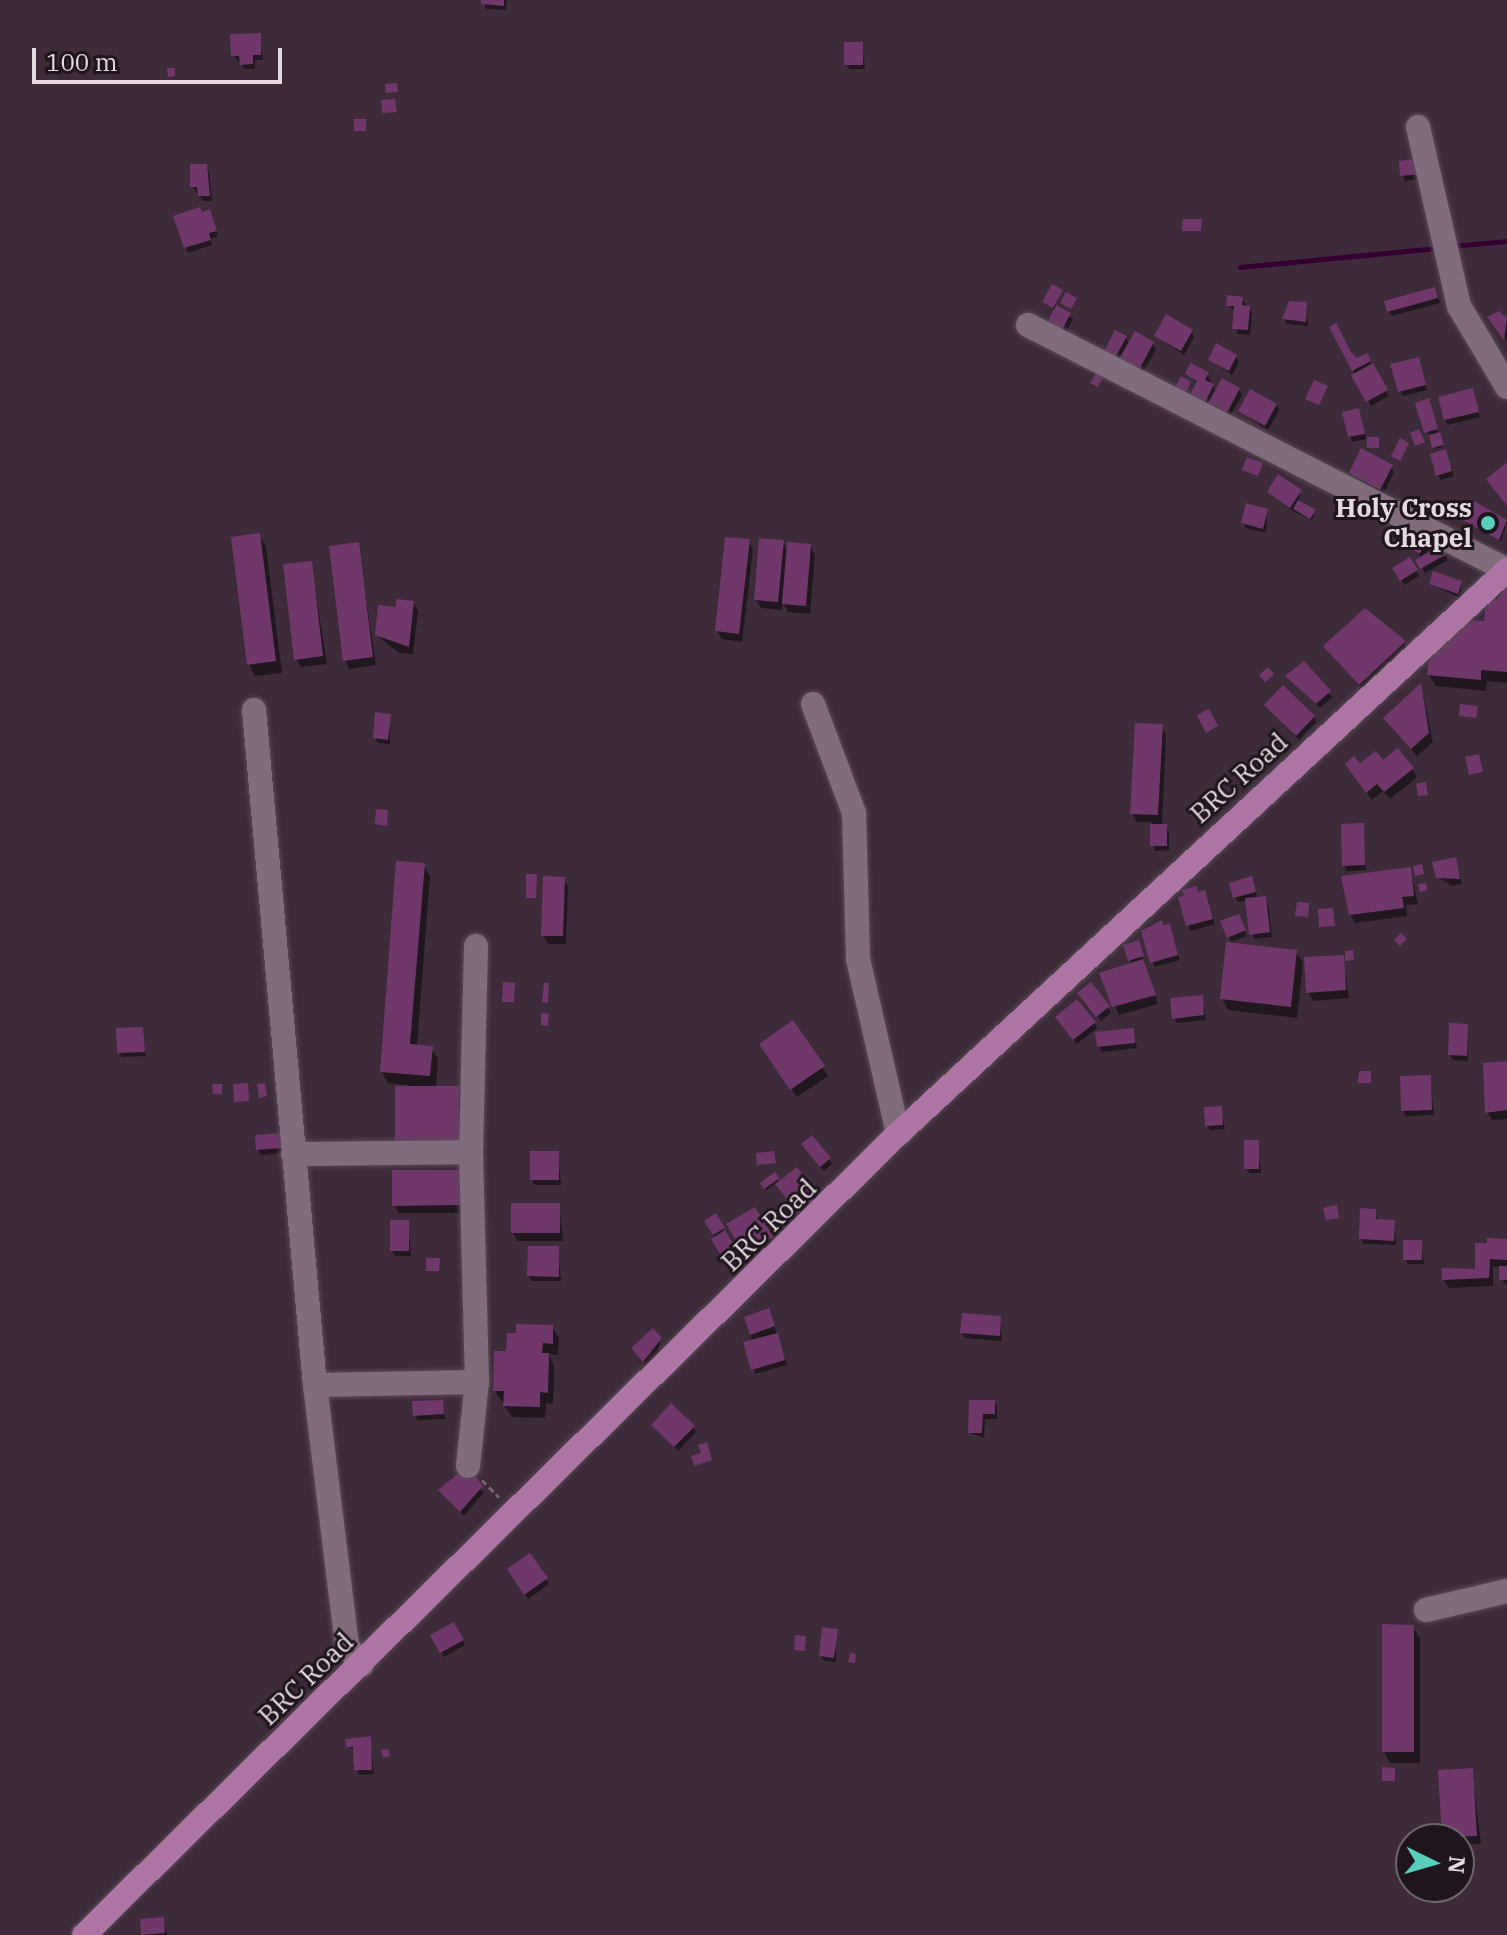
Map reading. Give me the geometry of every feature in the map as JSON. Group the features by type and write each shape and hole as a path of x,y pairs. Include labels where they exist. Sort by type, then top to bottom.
{"main road":[{"name":"BRC Road","path":"84,1935 362,1665 513,1512 898,1134 1507,570"}],"street":[{"path":"1418,127 1459,306 1507,387"},
{"path":"1028,325 1507,570"},
{"path":"813,704 854,813 858,959 898,1134"},
{"path":"254,710 315,1385 347,1646 362,1665"},
{"path":"468,1466 477,1382 471,1152 476,946"},
{"path":"293,1154 471,1152"},
{"path":"315,1385 477,1382"},
{"path":"1426,1610 1507,1591"}],"path":[{"path":"468,1466 513,1512"}],"building":[{"path":"481,0 504,0 504,6 481,4"},
{"path":"261,33 261,55 253,55 253,64 240,65 239,56 231,56 230,34"},
{"path":"844,42 863,42 863,65 844,65"},
{"path":"167,68 175,68 175,76 168,77"},
{"path":"397,83 398,92 386,93 385,84"},
{"path":"395,99 397,112 382,113 381,100"},
{"path":"354,119 366,119 366,131 354,131"},
{"path":"1420,158 1422,174 1400,176 1399,161"},
{"path":"190,164 207,164 210,196 198,196 197,187 190,187"},
{"path":"200,207 202,212 210,209 217,231 209,233 211,240 184,248 173,216"},
{"path":"1183,219 1202,219 1201,231 1182,231"},
{"path":"1052,284 1063,290 1053,308 1042,302"},
{"path":"1435,287 1438,298 1387,312 1384,301"},
{"path":"1066,292 1077,298 1071,309 1060,303"},
{"path":"1227,295 1243,297 1242,305 1250,306 1248,330 1232,329 1234,306 1226,306"},
{"path":"1289,301 1307,302 1306,322 1282,319"},
{"path":"1056,305 1071,313 1062,330 1047,323"},
{"path":"1499,311 1507,318 1504,340 1487,317"},
{"path":"1166,314 1193,330 1181,351 1154,336"},
{"path":"1336,323 1351,352 1357,358 1367,353 1371,361 1352,371 1329,327"},
{"path":"1115,330 1127,336 1115,358 1104,352"},
{"path":"1135,331 1154,342 1139,370 1119,359"},
{"path":"1216,343 1237,355 1229,371 1208,360"},
{"path":"1419,357 1426,385 1398,392 1390,364"},
{"path":"1190,363 1209,372 1205,380 1214,384 1205,403 1190,395 1197,381 1185,374"},
{"path":"1373,363 1388,390 1366,402 1351,375"},
{"path":"1098,370 1105,374 1098,387 1090,383"},
{"path":"1181,376 1191,382 1183,399 1172,393"},
{"path":"1222,378 1240,388 1227,413 1208,403"},
{"path":"1314,380 1328,386 1319,405 1305,399"},
{"path":"1473,388 1479,412 1444,420 1438,397"},
{"path":"1250,389 1277,404 1265,426 1238,411"},
{"path":"1429,398 1438,429 1424,433 1415,403"},
{"path":"1359,408 1365,434 1348,437 1342,412"},
{"path":"1419,429 1425,442 1415,446 1410,433"},
{"path":"1440,432 1444,445 1432,448 1429,435"},
{"path":"1367,437 1379,437 1379,448 1367,448"},
{"path":"1400,438 1409,443 1400,461 1391,456"},
{"path":"1361,448 1393,465 1380,490 1349,473"},
{"path":"1446,449 1452,471 1436,476 1430,454"},
{"path":"1247,457 1263,463 1258,476 1242,470"},
{"path":"1507,462 1507,506 1486,479"},
{"path":"1278,474 1302,490 1290,508 1267,492"},
{"name":"Holy Cross Chapel","path":"1470,499 1507,520 1499,540 1459,518"},
{"path":"1298,500 1316,510 1310,519 1293,509"},
{"path":"1246,503 1268,509 1263,529 1241,523"},
{"path":"1411,529 1428,541 1419,554 1402,542"},
{"path":"260,533 276,661 247,665 231,537"},
{"path":"725,537 750,539 739,634 715,631"},
{"path":"759,538 784,540 778,602 754,600"},
{"path":"359,542 373,657 343,661 329,546"},
{"path":"787,542 811,544 806,606 782,604"},
{"path":"1441,545 1447,554 1420,569 1415,560"},
{"path":"1410,557 1418,570 1400,581 1392,568"},
{"path":"312,561 323,656 294,660 283,564"},
{"path":"1433,571 1462,581 1458,594 1429,584"},
{"path":"1507,586 1507,672 1481,670 1481,680 1427,675 1430,652 1463,620 1484,621 1487,591 1497,600"},
{"path":"396,599 414,601 409,647 375,635 378,605 396,607"},
{"path":"1365,608 1406,641 1359,685 1323,646"},
{"path":"1304,661 1331,691 1316,704 1285,676"},
{"path":"1268,667 1274,674 1265,682 1259,675"},
{"path":"1421,683 1429,733 1411,749 1383,718"},
{"path":"1283,685 1315,716 1296,736 1264,705"},
{"path":"1460,704 1478,706 1476,718 1459,716"},
{"path":"1209,709 1218,726 1206,733 1197,715"},
{"path":"375,712 391,714 388,740 373,738"},
{"path":"1135,723 1163,724 1158,815 1130,814"},
{"path":"1398,748 1414,768 1384,792 1377,784 1366,793 1345,764 1354,756 1360,763 1376,751 1383,760"},
{"path":"1479,754 1483,772 1469,775 1465,757"},
{"path":"1426,782 1428,795 1418,796 1416,784"},
{"path":"376,809 388,810 387,826 375,824"},
{"path":"1364,823 1365,865 1342,866 1341,824"},
{"path":"1150,824 1167,824 1167,846 1150,846"},
{"path":"1456,857 1460,879 1436,878 1432,862"},
{"path":"396,861 425,863 410,1044 433,1046 430,1076 380,1072"},
{"path":"1422,864 1424,874 1415,876 1413,866"},
{"path":"1411,867 1414,896 1402,897 1404,908 1349,915 1341,876"},
{"path":"526,874 537,874 536,898 526,898"},
{"path":"543,876 565,877 563,936 541,936"},
{"path":"1252,876 1256,892 1233,898 1229,883"},
{"path":"1426,883 1427,890 1420,892 1418,884"},
{"path":"1197,886 1198,892 1205,890 1213,919 1186,926 1178,897 1184,896 1182,890"},
{"path":"1266,896 1270,932 1249,935 1245,898"},
{"path":"1297,902 1309,903 1308,917 1295,916"},
{"path":"1333,908 1335,926 1319,927 1318,909"},
{"path":"1239,914 1246,930 1227,938 1220,921"},
{"path":"1162,920 1163,925 1170,924 1178,955 1150,963 1141,931"},
{"path":"1401,933 1407,939 1400,946 1394,940"},
{"path":"1139,940 1144,956 1128,961 1123,945"},
{"path":"1226,942 1297,950 1291,1007 1220,999"},
{"path":"1353,950 1354,960 1345,961 1345,951"},
{"path":"1344,955 1346,990 1306,993 1304,957"},
{"path":"1143,959 1156,995 1112,1007 1099,973"},
{"path":"503,982 515,983 514,1002 502,1002"},
{"path":"1091,982 1110,1006 1096,1017 1077,993"},
{"path":"544,983 549,983 548,1003 542,1002"},
{"path":"1203,995 1204,1015 1172,1019 1170,998"},
{"path":"1077,999 1096,1022 1073,1040 1055,1017"},
{"path":"541,1013 549,1014 548,1026 541,1025"},
{"path":"793,1020 825,1066 790,1090 759,1044"},
{"path":"1449,1023 1468,1024 1467,1056 1448,1055"},
{"path":"143,1027 145,1052 117,1053 116,1028"},
{"path":"1134,1028 1135,1043 1097,1047 1095,1032"},
{"path":"1507,1061 1507,1110 1485,1113 1483,1063"},
{"path":"1359,1071 1371,1071 1371,1083 1358,1083"},
{"path":"1431,1075 1432,1110 1401,1111 1400,1076"},
{"path":"248,1083 249,1101 234,1102 233,1084"},
{"path":"265,1083 267,1096 259,1098 257,1084"},
{"path":"212,1084 222,1084 222,1094 213,1094"},
{"path":"395,1086 459,1086 459,1144 395,1143"},
{"path":"1222,1106 1223,1125 1205,1126 1204,1107"},
{"path":"281,1133 282,1148 256,1150 255,1135"},
{"path":"812,1135 831,1158 820,1167 801,1144"},
{"path":"1244,1140 1259,1140 1259,1169 1244,1169"},
{"path":"530,1151 559,1151 559,1180 530,1180"},
{"path":"774,1151 776,1163 757,1165 756,1153"},
{"path":"797,1167 820,1195 798,1213 775,1184"},
{"path":"392,1170 460,1170 460,1205 392,1206"},
{"path":"775,1172 780,1178 764,1189 760,1183"},
{"path":"511,1203 560,1203 560,1233 511,1233"},
{"path":"1337,1205 1339,1218 1326,1220 1323,1208"},
{"path":"755,1207 773,1237 744,1254 726,1224"},
{"path":"1360,1208 1376,1209 1376,1219 1395,1220 1394,1241 1359,1239"},
{"path":"716,1213 725,1228 713,1235 704,1221"},
{"path":"390,1220 409,1220 409,1251 390,1251"},
{"path":"725,1230 739,1253 725,1262 711,1239"},
{"path":"1487,1238 1507,1239 1507,1260 1490,1259 1489,1278 1442,1280 1442,1268 1475,1269 1475,1243 1487,1243"},
{"path":"1403,1240 1422,1240 1422,1260 1403,1260"},
{"path":"528,1246 559,1246 559,1277 527,1276"},
{"path":"426,1258 440,1258 439,1271 426,1271"},
{"path":"1499,1266 1507,1266 1507,1280 1499,1280"},
{"path":"769,1308 775,1326 750,1335 744,1317"},
{"path":"962,1313 1001,1316 1000,1336 960,1333"},
{"path":"516,1324 553,1325 553,1344 543,1343 542,1353 549,1353 548,1393 540,1392 540,1407 503,1406 504,1391 493,1391 494,1351 506,1351 507,1333 516,1333"},
{"path":"653,1328 662,1338 643,1362 631,1348"},
{"path":"778,1333 785,1360 751,1370 743,1342"},
{"path":"443,1400 444,1414 413,1416 412,1401"},
{"path":"969,1400 995,1400 995,1414 983,1414 982,1433 968,1433"},
{"path":"671,1403 695,1426 674,1447 651,1425"},
{"path":"707,1442 712,1460 694,1466 691,1456 701,1453 698,1445"},
{"path":"460,1472 465,1478 472,1472 483,1486 460,1512 438,1490"},
{"path":"530,1553 548,1578 524,1595 507,1569"},
{"path":"454,1622 464,1640 440,1653 430,1635"},
{"path":"1382,1624 1414,1625 1414,1752 1382,1752"},
{"path":"822,1627 838,1629 834,1658 819,1656"},
{"path":"795,1635 806,1636 805,1651 794,1650"},
{"path":"850,1653 856,1654 855,1663 848,1662"},
{"path":"371,1736 372,1770 354,1770 353,1747 346,1747 345,1739"},
{"path":"388,1749 390,1756 383,1758 381,1750"},
{"path":"1382,1767 1395,1768 1395,1781 1382,1781"},
{"path":"1473,1768 1477,1836 1475,1823 1441,1823 1438,1770"},
{"path":"164,1917 165,1933 141,1935 140,1919"}],"waterway":[{"path":"1452,246 1507,241"},
{"path":"1240,267 1439,248"}],"place":[{"name":"Holy Cross Chapel","path":"1488,523"}]}
